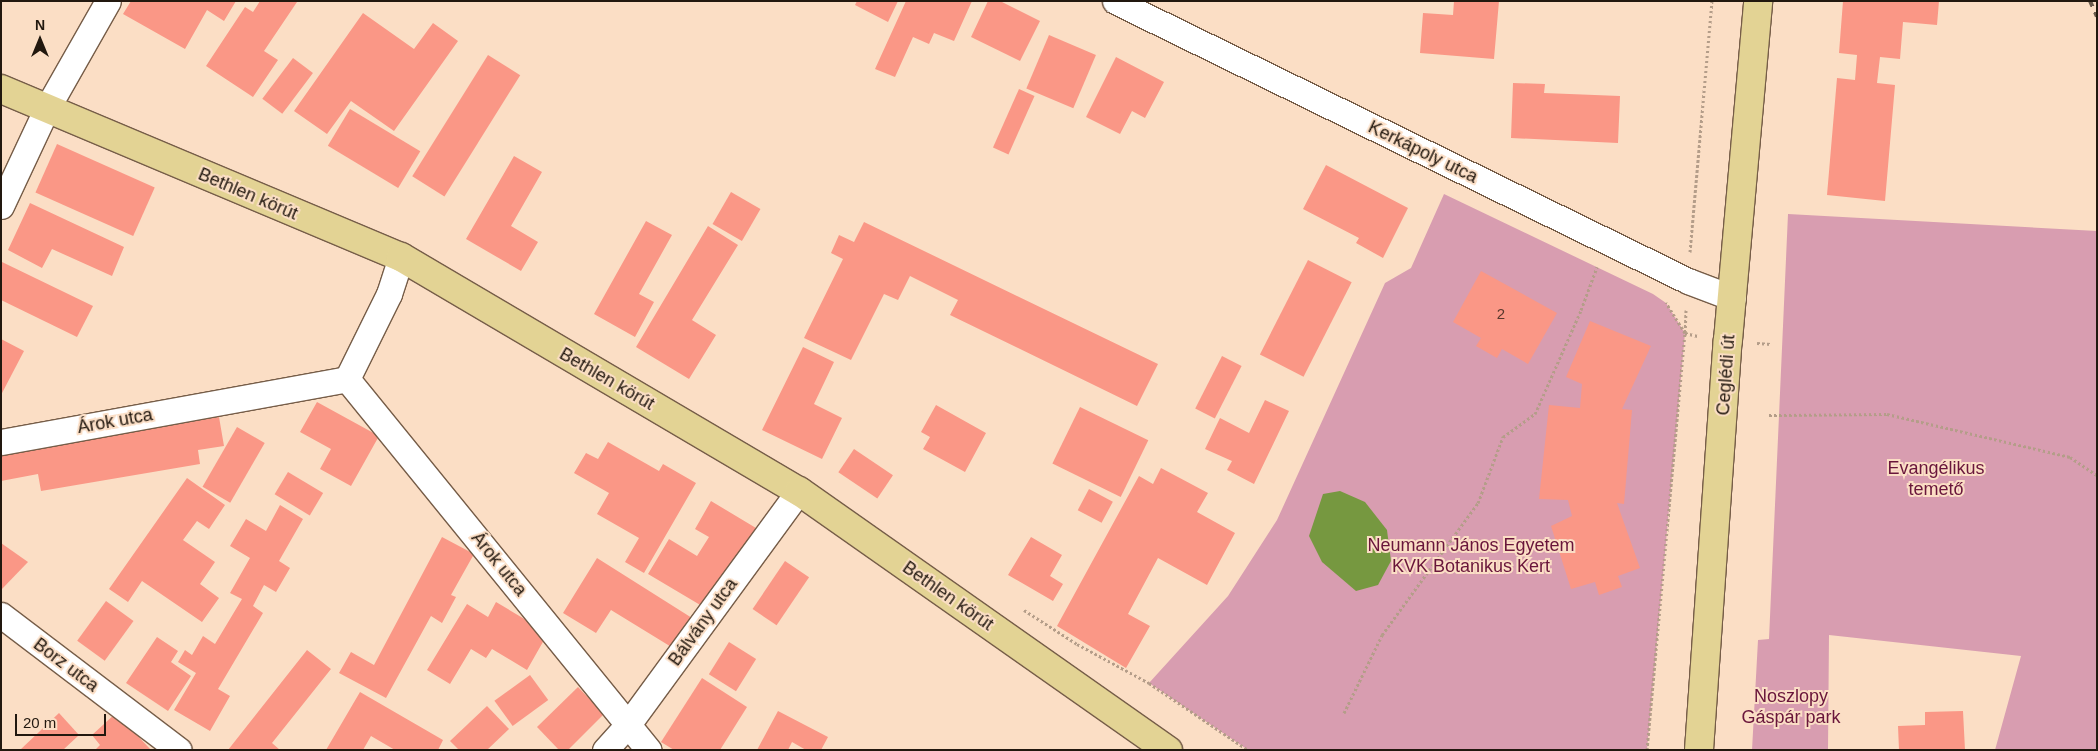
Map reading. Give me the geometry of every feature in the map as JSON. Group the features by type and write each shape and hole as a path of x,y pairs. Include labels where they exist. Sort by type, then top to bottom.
{"main road":[{"name":"Ceglédi út","path":"1699,750 1733,298 1758,1"},
{"name":"Bethlen körút","path":"1,89 46,110 401,257 799,491 1168,750"}],"street":[{"path":"1,206 46,110 108,1"},
{"name":"Kerkápoly utca","path":"1115,1 1688,281 1733,298"},
{"path":"347,379 389,294 401,257"},
{"name":"Árok utca","path":"1,442 347,379 629,723 649,750"},
{"name":"Bálvány utca","path":"605,750 629,723 799,491"},
{"name":"Borz utca","path":"1,615 179,750"}],"path":[{"path":"1688,281 1712,1"},
{"path":"1344,713 1382,635 1478,503 1503,437 1535,414 1581,310 1597,267 1605,271"},
{"path":"1647,750 1685,334 1666,303 1660,298"},
{"path":"1770,415 1887,414 2070,457 2097,475"}],"green space":[{"name":"Neumann János Egyetem KVK Botanikus Kert","path":"1444,194 1653,294 1666,303 1685,333 1647,750 1248,750 1149,683 1228,596 1277,520 1385,283 1411,268"},
{"name":"Evangélikus temető","path":"1788,214 2097,231 2097,750 1995,750 2021,656 1829,635 1828,750 1752,750 1758,640 1769,639"}],"shaded area":[{"path":"1340,491 1365,502 1387,530 1391,561 1378,585 1356,591 1322,562 1309,536 1323,494"}],"building":[{"path":"131,1 236,1 224,21 207,10 185,49 123,14"},
{"path":"260,1 297,2 264,51 278,60 253,97 206,66 245,7 253,12"},
{"path":"857,1 898,1 888,22 855,5"},
{"path":"906,1 972,1 954,41 934,33 929,44 913,37 895,77 875,69"},
{"path":"988,1 1000,1 1040,21 1020,61 971,37"},
{"path":"1454,1 1499,1 1494,59 1420,53 1423,13 1453,15"},
{"path":"1843,1 1939,1 1937,25 1903,22 1900,59 1880,57 1877,83 1895,85 1885,201 1827,195 1837,78 1855,80 1857,55 1839,53"},
{"path":"363,13 414,49 433,23 458,41 394,131 351,101 327,134 294,111"},
{"path":"1049,35 1096,55 1073,108 1026,88"},
{"path":"488,55 520,75 444,196 412,176"},
{"path":"1116,57 1164,82 1145,118 1132,111 1120,134 1086,117"},
{"path":"293,58 313,73 282,114 262,99"},
{"path":"1513,83 1545,84 1544,93 1620,96 1618,143 1511,138"},
{"path":"1019,89 1035,96 1008,154 993,147"},
{"path":"350,109 420,151 398,188 328,146"},
{"path":"57,144 155,188 133,236 35,192"},
{"path":"514,156 542,172 511,226 538,242 521,271 466,239"},
{"path":"1326,165 1408,208 1383,258 1356,243 1359,238 1303,209"},
{"path":"731,192 760,209 742,241 712,224"},
{"path":"30,203 124,247 112,276 52,249 42,268 8,250"},
{"path":"646,221 672,235 639,294 654,302 635,337 594,314"},
{"path":"864,222 1158,364 1137,406 950,315 958,300 910,276 898,300 884,294 851,360 804,338 843,259 831,253 839,235 854,242"},
{"path":"708,226 738,245 692,320 716,335 689,379 636,347"},
{"path":"1308,260 1352,282 1304,377 1260,354"},
{"path":"2,262 93,306 77,337 1,300"},
{"path":"1481,271 1557,313 1528,364 1502,349 1497,358 1476,346 1481,338 1453,322"},
{"path":"1590,321 1651,346 1622,409 1632,410 1624,504 1617,503 1640,568 1618,576 1622,587 1599,595 1595,582 1571,589 1551,526 1572,516 1568,500 1539,499 1549,405 1580,408 1582,384 1566,377"},
{"path":"1,339 24,351 1,395"},
{"path":"803,347 834,362 814,404 842,418 822,459 762,430"},
{"path":"1222,356 1242,366 1215,419 1195,409"},
{"path":"1265,400 1289,411 1254,484 1227,470 1232,461 1205,449 1220,418 1249,433"},
{"path":"317,402 379,436 351,486 320,469 331,449 300,432"},
{"path":"936,405 986,433 965,472 923,449 930,437 921,432"},
{"path":"1080,407 1148,440 1121,497 1052,464"},
{"path":"219,417 224,446 198,450 200,464 41,491 38,474 1,481 1,455"},
{"path":"237,427 265,443 230,503 202,487"},
{"path":"608,442 659,471 663,464 696,483 644,573 625,562 639,538 597,514 609,493 574,473 586,453 598,459"},
{"path":"854,449 893,475 877,498 838,472"},
{"path":"1161,468 1208,493 1197,512 1235,533 1207,585 1158,558 1128,614 1150,626 1126,668 1057,626 1139,476 1153,484"},
{"path":"288,472 323,493 310,515 275,494"},
{"path":"187,478 225,505 209,529 197,521 183,540 215,562 200,584 219,598 202,622 142,581 128,602 109,589"},
{"path":"1089,489 1113,502 1102,523 1078,510"},
{"path":"711,501 756,528 707,609 648,574 669,539 697,556 709,537 695,529"},
{"path":"280,505 303,519 279,561 290,568 276,592 264,585 253,606 263,613 218,689 230,696 210,731 174,710 196,673 178,662 185,650 192,655 203,636 215,644 242,599 230,593 250,558 230,546 246,519 266,531"},
{"path":"442,537 474,554 451,595 456,597 442,623 431,616 386,698 339,673 351,652 374,665"},
{"path":"1031,537 1062,555 1050,576 1063,584 1053,601 1008,575"},
{"path":"1,543 28,562 1,590"},
{"path":"597,558 692,618 673,648 611,610 596,633 563,613"},
{"path":"785,561 809,577 777,625 753,609"},
{"path":"106,601 134,621 105,661 77,641"},
{"path":"496,602 548,633 527,670 492,649 486,658 471,649 450,684 427,670 467,604 488,617"},
{"path":"157,637 178,651 171,662 191,676 168,711 126,683"},
{"path":"729,642 756,659 736,691 709,674"},
{"path":"307,650 331,669 272,743 280,750 228,750"},
{"path":"530,675 548,700 513,726 494,701"},
{"path":"702,678 747,707 720,750 674,750 661,742"},
{"path":"578,687 604,714 568,750 559,750 537,727"},
{"path":"360,692 443,740 438,750 395,750 371,736 363,750 326,750"},
{"path":"487,706 509,729 487,750 459,750 450,741"},
{"path":"778,711 828,737 821,750 806,750 792,742 788,750 757,750"},
{"path":"1963,711 1965,750 1899,750 1898,726 1925,725 1925,712"},
{"path":"59,713 79,735 63,750 20,750"},
{"path":"116,713 151,750 95,750 100,745 92,735"}],"railway":[{"path":"2090,1 2097,17"}],"park label":[{"name":"Noszlopy Gáspár park","path":"1791,708"}]}
